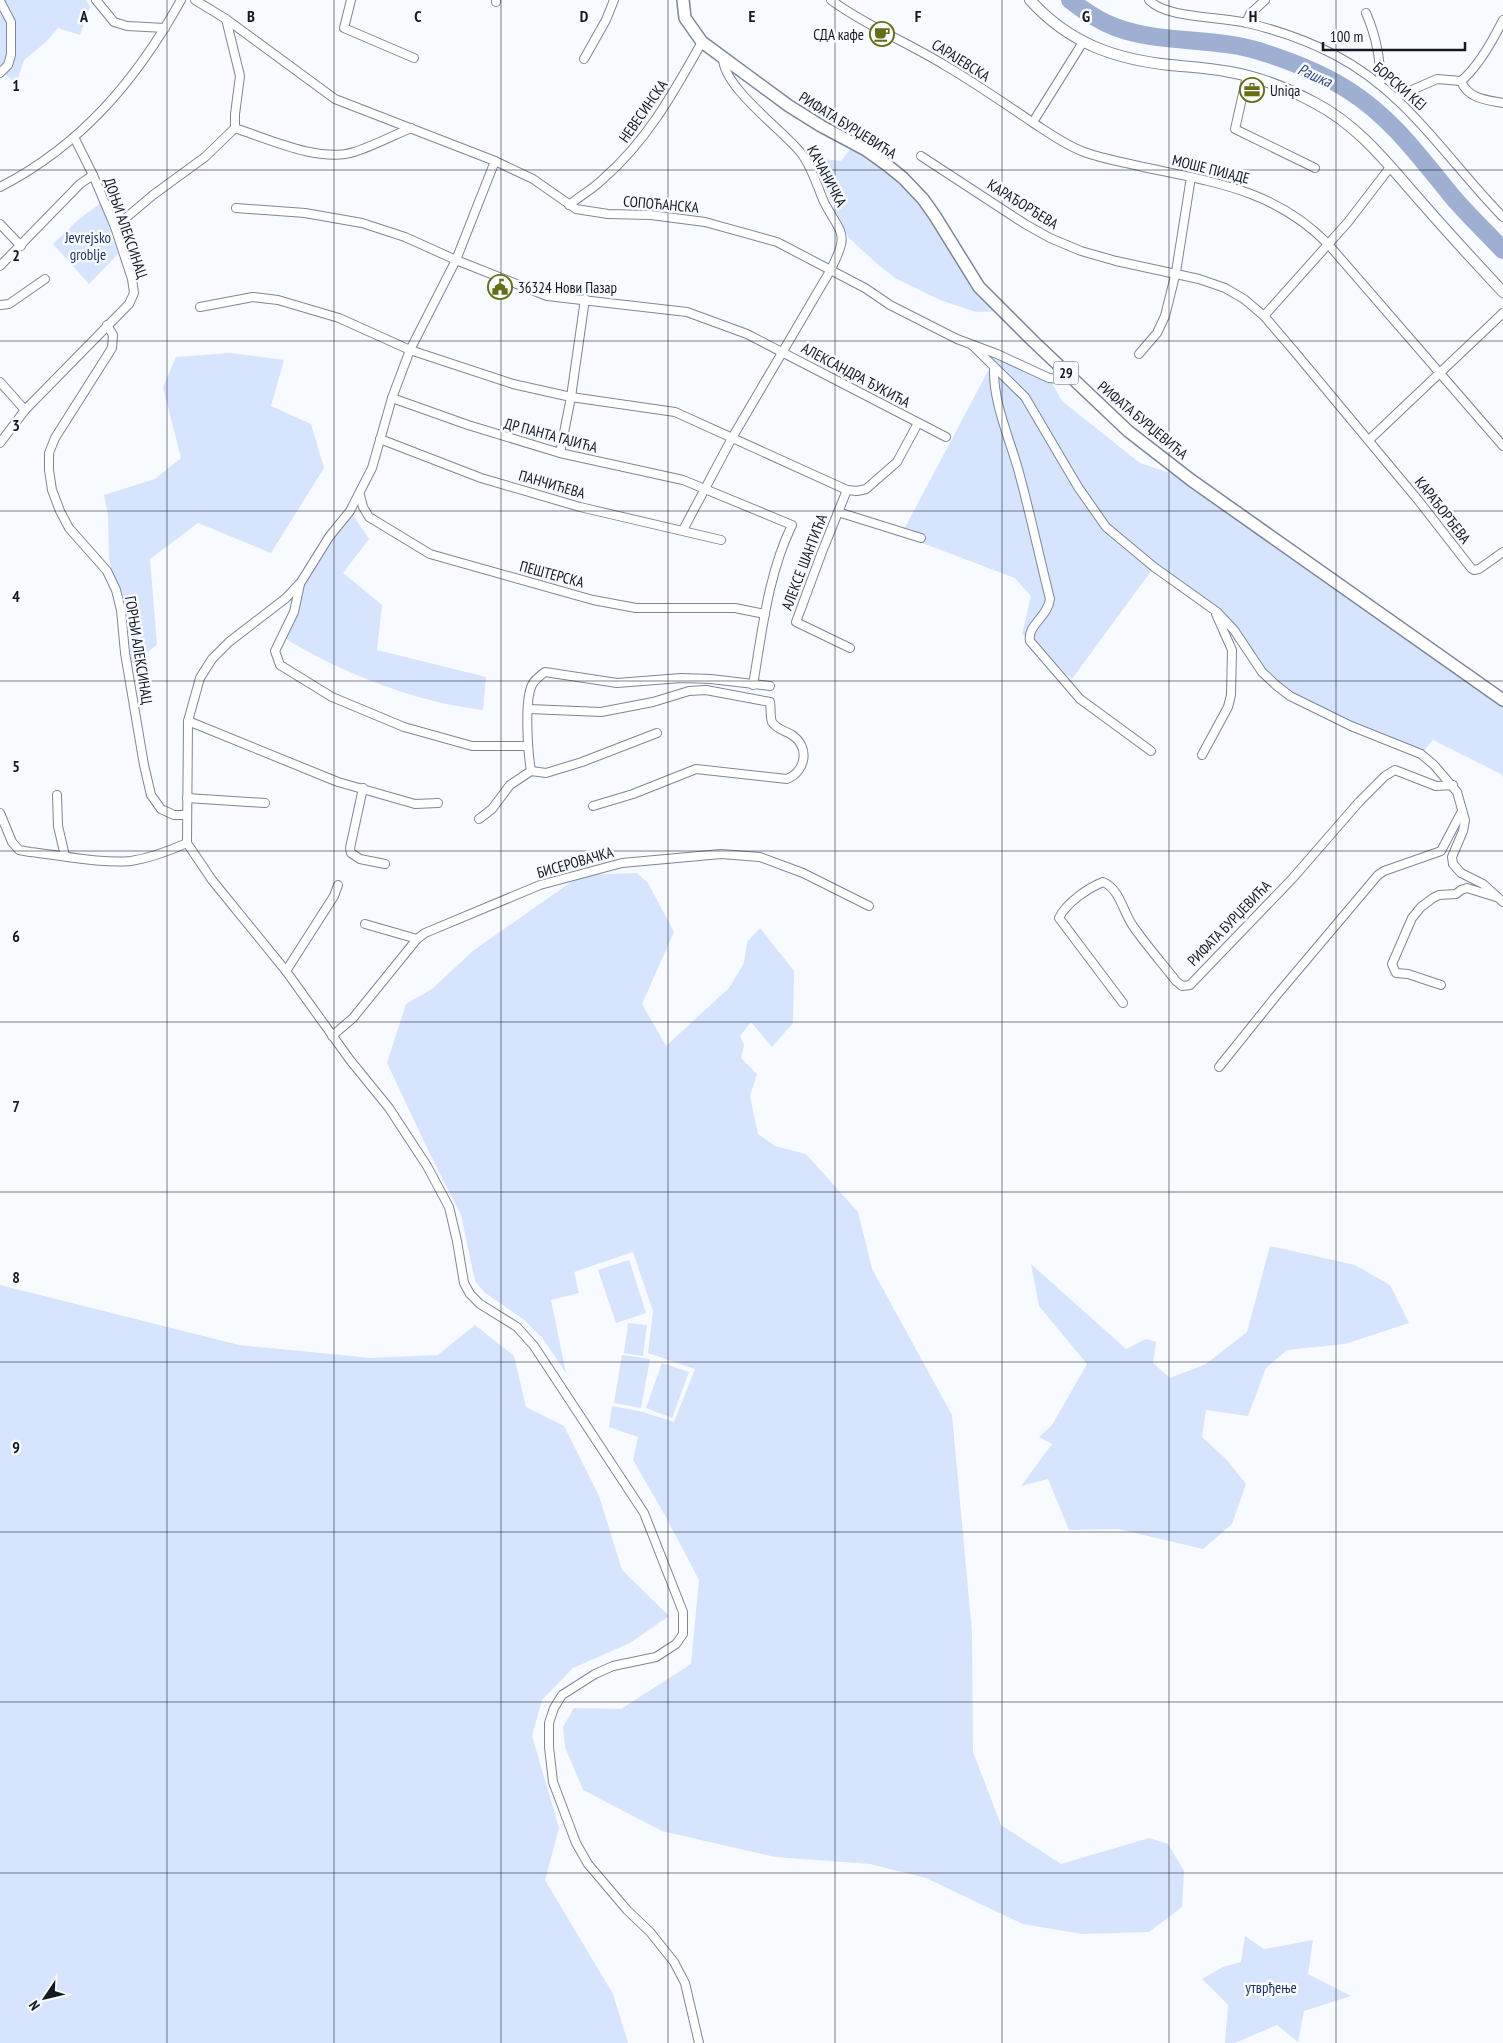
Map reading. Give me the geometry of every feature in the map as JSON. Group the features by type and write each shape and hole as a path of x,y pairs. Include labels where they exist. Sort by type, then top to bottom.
{"main road":[{"name":"РИФАТА БУРЏЕВИЋА","path":"683,0 685,18 702,42 789,106 866,150 903,178 936,216 979,287 1073,380 1128,431 1191,480 1503,700"}],"street":[{"path":"96,0 114,22 127,26 166,28"},
{"path":"0,187 32,170 74,137 110,103 166,28 181,0"},
{"name":"СОПОЋАНСКА","path":"195,0 226,19 335,99 494,161 533,180 576,209 592,213 661,216 717,224 777,242 865,288 890,305 970,344 1049,378 1073,380"},
{"path":"351,0 344,28 414,58"},
{"path":"584,59 606,20 614,0"},
{"name":"САРАЈЕВСКА","path":"831,0 858,18 915,47 948,67 1073,147"},
{"path":"1030,0 1056,25 1100,50 1128,58 1224,71 1247,76 1288,90 1328,110 1359,133 1391,166 1503,292"},
{"name":"БОРСКИ КЕЈ","path":"1149,0 1157,8 1168,12 1246,23 1282,33 1334,54 1358,68 1396,97 1421,123 1466,179 1503,217"},
{"path":"1246,23 1250,14 1266,0"},
{"path":"0,1 11,22 11,55 8,65 0,73"},
{"path":"1366,13 1376,40 1380,62 1380,84"},
{"path":"115,227 153,195 205,157 235,128 240,76 226,19"},
{"path":"1461,81 1475,65 1503,20"},
{"name":"НЕВЕСИНСКА","path":"569,204 603,180 640,141 679,84 702,42"},
{"path":"1033,122 1083,42"},
{"name":"КАЧАНИЧКА","path":"723,57 722,64 727,75 765,119 802,154 823,200 840,229 842,243 830,271"},
{"path":"1247,76 1235,129 1316,168"},
{"path":"1396,97 1436,79 1461,81"},
{"path":"1461,81 1466,90 1472,95 1503,103"},
{"path":"235,128 298,149 333,154 353,152 411,128"},
{"name":"ДОЊИ АЛЕКСИНАЦ","path":"0,443 25,410 129,304 134,292 132,279 115,227 93,175 74,137"},
{"name":"МОШЕ ПИЈАДЕ","path":"1073,147 1104,158 1232,187 1282,207 1304,221 1328,244 1503,446"},
{"name":"КАРАЂОРЂЕВА","path":"921,156 1025,224 1050,238 1081,251 1176,272 1224,288 1244,299 1264,316 1369,440 1471,568 1474,570 1479,568 1503,552"},
{"path":"494,161 456,260 410,350 392,398 372,468 360,495 329,537 301,582 286,598 229,642 212,659 200,678 188,720 187,843 212,880 286,972 350,1060 389,1108 427,1166 449,1207 464,1283 470,1294 480,1304 517,1327 534,1346 644,1513 683,1612 683,1634 676,1644 656,1657 613,1666 595,1674 562,1695 554,1708 549,1723 549,1747 553,1782 576,1843 588,1864 627,1910 650,1932 674,1962 685,1983 699,2043"},
{"path":"1264,316 1328,244 1391,166"},
{"path":"0,266 80,184 93,175"},
{"path":"1139,354 1163,323 1176,272 1192,177"},
{"name":"АЛЕКСАНДРА ЂУКИЋА","path":"236,208 306,213 362,223 405,237 456,260 547,296 687,312 747,334 946,437"},
{"path":"0,224 21,246"},
{"path":"782,352 830,271"},
{"path":"0,305 10,304 45,279"},
{"path":"200,307 253,298 278,300 339,318 410,350 513,384 571,397 675,412 848,490"},
{"path":"560,453 578,354 585,299"},
{"path":"1369,440 1503,313"},
{"name":"ГОРЊИ АЛЕКСИНАЦ","path":"107,325 113,336 112,348 55,438 49,453 52,490 69,528 107,571 116,590 121,610 125,653 144,765 152,795 161,809 174,815 186,815"},
{"path":"970,344 994,368 1017,387 1025,397 1078,487 1106,527 1154,567 1217,612 1234,630 1262,672 1290,696 1351,726 1421,754 1453,785 1460,799 1465,820 1463,831 1452,856 1453,864 1461,873 1483,884 1501,900"},
{"name":"АЛЕКСАНДРА ЂУКИЋА","path":"732,438 782,352"},
{"path":"994,368 994,382 1050,599 1047,611 1030,630 1030,641 1080,699 1151,751"},
{"path":"0,382 25,410"},
{"name":"ДР ПАНТА ГАЈИЋА","path":"392,398 468,425 560,453 683,480 792,525 775,572 765,614"},
{"name":"АЛЕКСАНДРА ЂУКИЋА","path":"848,490 866,489 897,462 918,423"},
{"path":"683,530 732,438"},
{"name":"ПАНЧИЋЕВА","path":"380,439 480,478 580,507 721,540"},
{"name":"АЛЕКСЕ ШАНТИЋА","path":"848,490 796,622 850,648"},
{"name":"ПЕШТЕРСКА","path":"360,495 363,507 369,517 430,554 560,591 636,608 734,608 765,614"},
{"name":"АЛЕКСЕ ШАНТИЋА","path":"838,512 921,538"},
{"path":"301,582 294,612 275,651 280,665 332,697 404,727 472,746 527,746"},
{"path":"1202,755 1228,707 1231,695 1232,650 1227,635 1217,618 1217,612"},
{"path":"754,685 765,614"},
{"path":"532,771 527,746 528,694 537,678 546,672 616,683 681,678 711,679 770,686"},
{"path":"529,709 601,712 653,702 689,691 706,690 770,702 772,722 793,735 800,743 804,755 803,765 796,775 787,779 696,769 633,794 593,806"},
{"path":"188,720 338,782 415,804 438,803"},
{"path":"479,819 492,809 510,785 532,771 546,773 564,768 658,733"},
{"name":"РИФАТА БУРЏЕВИЋА","path":"1123,1003 1058,918 1062,911 1095,885 1103,882 1109,884 1132,925 1176,981 1182,986 1190,985 1261,913 1359,802 1385,776 1395,770 1436,786 1453,785"},
{"path":"363,788 350,848 351,853 360,859 385,864"},
{"path":"57,795 58,826 65,856"},
{"path":"187,798 265,803"},
{"path":"1220,1067 1276,996 1378,875 1391,868 1441,851 1462,811"},
{"path":"0,813 12,842 19,850 111,861 130,861 157,855 187,843"},
{"name":"БИСЕРОВАЧКА","path":"332,1036 353,1018 417,939 425,933 540,885 622,863 720,854 760,856 802,873 869,906"},
{"path":"286,972 334,896 338,885"},
{"path":"1441,985 1408,974 1396,973 1394,970 1392,964 1412,918 1421,907 1433,898 1439,895 1456,894 1464,889 1501,900"},
{"path":"364,924 417,939"}],"green space":[{"path":"0,0 86,0 90,7 80,35 58,28 46,42 24,60 16,84 4,73 0,66"},
{"path":"854,144 903,178 1002,311 976,312 940,300 895,278 848,237 818,173 821,159 841,161"},
{"name":"Jevrejsko groblje","path":"101,203 118,254 89,284 53,244 78,220"},
{"path":"230,353 284,360 271,406 311,424 324,468 271,553 198,523 150,559 157,645 131,664 127,602 112,572 109,558 108,515 104,495 155,479 181,458 163,387 176,357"},
{"path":"997,354 1049,378 1062,401 1140,463 1191,480 1503,700 1503,777 1501,774 1433,740 1421,754 1381,739 1277,686 1234,630 1154,567 1072,679 1022,634 1031,596 1015,578 901,535"},
{"path":"350,511 369,539 343,573 382,605 377,650 486,677 483,710 431,700 379,684 329,662 283,637 301,582"},
{"path":"637,873 648,883 674,932 642,1004 666,1046 729,988 744,963 747,942 760,928 794,971 793,1023 772,1047 751,1022 740,1036 744,1045 741,1058 757,1074 750,1096 758,1134 775,1146 806,1154 858,1212 872,1269 952,1415 972,1632 973,1752 1001,1825 1061,1864 1149,1838 1168,1844 1184,1871 1182,1907 1149,1932 1082,1934 1023,1924 926,1878 870,1864 775,1857 662,1831 583,1790 565,1747 563,1727 574,1708 621,1709 691,1664 699,1580 633,1460 638,1437 609,1427 612,1406 643,1412 674,1422 695,1369 648,1353 653,1311 633,1252 574,1272 579,1293 551,1300 566,1373 543,1339 523,1319 485,1293 475,1281 461,1215 387,1063 406,1004 432,989 474,950 581,875"},
{"path":"1270,1246 1355,1265 1390,1285 1409,1323 1345,1344 1287,1350 1266,1368 1248,1416 1206,1410 1202,1437 1227,1460 1246,1484 1232,1524 1203,1549 1118,1529 1069,1530 1048,1479 1021,1486 1052,1444 1039,1437 1052,1425 1087,1364 1039,1306 1031,1264 1126,1349 1146,1339 1156,1342 1153,1363 1170,1378 1206,1364 1247,1332"},
{"path":"629,1260 646,1313 616,1323 598,1270"},
{"path":"0,1285 239,1345 371,1358 438,1355 475,1325 514,1356 526,1407 564,1426 599,1496 622,1570 669,1616 630,1643 573,1668 542,1700 532,1736 559,1828 545,1880 613,1994 628,2043 0,2043"},
{"path":"628,1323 647,1325 643,1356 624,1353"},
{"path":"622,1355 650,1359 641,1408 614,1403"},
{"path":"662,1363 689,1372 672,1418 646,1408"},
{"name":"утврђење","path":"1245,1936 1264,1949 1313,1940 1308,1974 1351,1996 1304,2011 1298,2042 1277,2025 1235,2043 1225,2043 1228,2005 1202,1979 1223,1967 1241,1962"}],"waterway":[{"name":"Рашка","path":"1070,0 1103,22 1133,33 1171,39 1228,44 1246,48 1297,64 1338,84 1378,112 1404,138 1457,202 1503,250"}],"place":[{"name":"СДА кафе","path":"882,34"},
{"name":"Uniqa","path":"1252,90"},
{"name":"36324 Нови Пазар","path":"500,287"}]}
